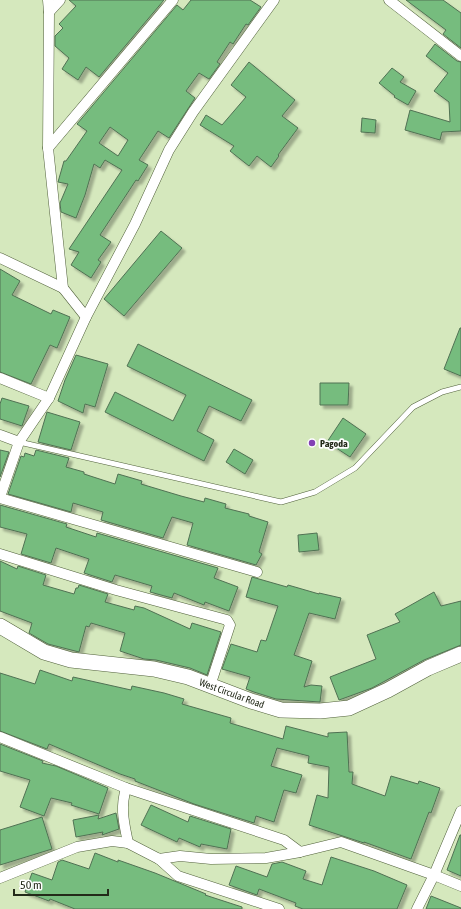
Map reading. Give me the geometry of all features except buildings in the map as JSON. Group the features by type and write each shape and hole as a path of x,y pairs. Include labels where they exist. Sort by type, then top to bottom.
{"street":[{"path":"48,0 48,148 63,288"},
{"path":"49,12 60,0"},
{"path":"48,148 173,0"},
{"path":"389,0 461,56"},
{"path":"257,572 0,497 19,442 49,398 86,317 135,224 169,150 193,112 272,1"},
{"path":"0,258 63,288 86,317"},
{"path":"0,378 49,398"},
{"path":"0,435 19,442"},
{"path":"0,554 116,590 227,620 230,625 210,686"},
{"name":"West Circular Road","path":"0,626 44,652 71,660 154,669 188,677 251,701 281,710 349,708 388,690 428,668 461,654"},
{"path":"0,737 126,788 284,840 300,852"},
{"path":"126,788 122,801 128,843"},
{"path":"417,909 434,875 461,812"},
{"path":"0,878 78,847 112,841 128,843 159,860 178,876 279,909"},
{"path":"159,860 180,856 211,859 266,858 342,842 461,886"}],"lane":[{"path":"19,442 281,502 315,492 355,468 413,407 442,392 461,387"}],"place":[{"name":"Pagoda","path":"312,443"}]}
